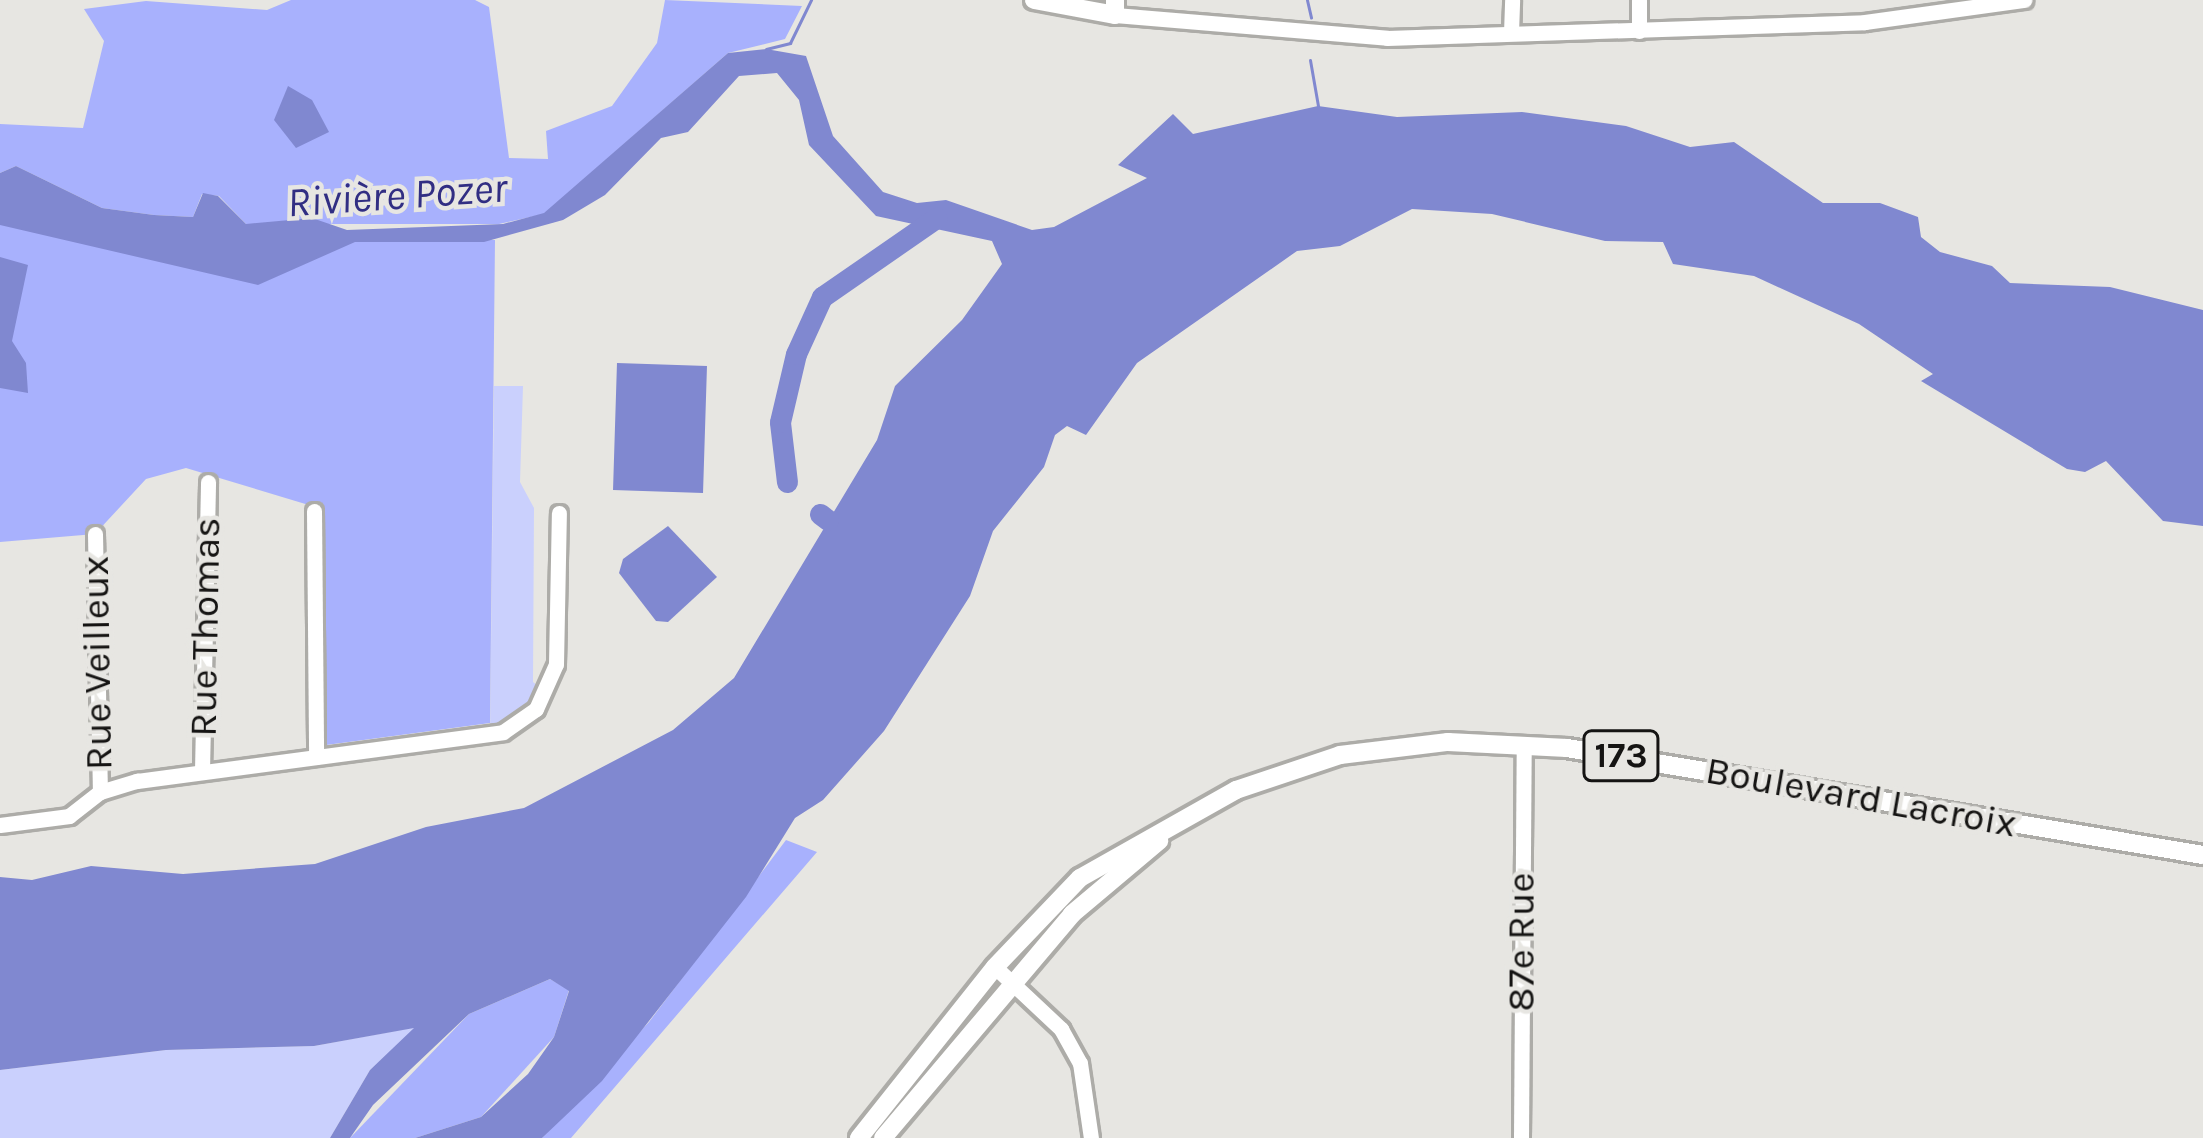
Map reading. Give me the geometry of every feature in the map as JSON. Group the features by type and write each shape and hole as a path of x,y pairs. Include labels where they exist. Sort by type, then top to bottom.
{"main road":[{"path":"1034,0 1120,8"},
{"name":"Boulevard Lacroix","path":"859,1138 995,967 1081,878 1236,790 1340,755 1448,742 1524,745 1718,770 2203,855"},
{"name":"Boulevard Lacroix","path":"883,1138 1072,914 1176,826"}],"street":[{"path":"1511,33 1512,0"},
{"path":"1639,0 1639,31"},
{"path":"1120,8 1354,36 1865,22 2024,0"},
{"name":"Rue Thomas","path":"202,771 208,482"},
{"path":"314,511 316,757"},
{"path":"0,825 69,817 100,792 202,771 502,732 536,709 556,664 560,513"},
{"name":"Rue Veilleux","path":"95,534 100,792"},
{"name":"87e Rue","path":"1521,1138 1524,745"},
{"path":"995,967 1045,1008 1080,1063 1091,1138"}],"shaded area":[{"path":"291,0 475,0 489,7 509,158 548,159 546,131 612,106 657,43 665,0 802,6 785,39 728,53 544,214 499,224 246,224 219,196 202,194 193,217 154,215 102,208 16,166 0,173 0,124 83,128 104,41 84,9 146,1 267,10"},
{"path":"766,49 806,56 833,136 883,192 917,203 946,200 1032,230 1054,227 1147,178 1118,165 1173,114 1193,134 1318,106 1397,117 1522,112 1626,126 1690,147 1734,142 1823,203 1880,203 1918,217 1921,237 1940,252 1992,266 2010,283 2110,287 2203,310 2203,526 2163,521 2106,461 2085,472 2067,469 1921,381 1933,374 1859,324 1754,276 1673,264 1663,242 1605,241 1492,214 1412,209 1340,246 1297,251 1137,363 1086,435 1067,426 1055,435 1044,467 993,531 970,596 884,731 823,800 795,818 746,897 602,1081 542,1138 415,1138 481,1117 528,1074 554,1037 569,991 550,979 469,1014 373,1105 350,1138 330,1138 370,1070 414,1028 314,1046 166,1050 0,1070 0,877 32,880 91,866 183,874 315,864 426,827 524,808 673,730 734,678 877,440 895,386 962,320 1002,264 992,241 876,216 809,145 799,100 777,73 739,76 688,132 661,138 605,195 563,220 484,242 355,242 258,285 0,225 0,173 16,166 102,208 154,215 193,217 203,193 218,196 246,224 312,218 347,230 503,224 544,213 728,53"},
{"path":"288,86 312,100 329,132 296,148 274,120"},
{"path":"0,223 258,284 355,241 495,240 490,723 326,745 312,506 186,468 146,479 95,534 0,542"},
{"path":"0,257 28,265 12,341 26,363 28,393 0,388"},
{"path":"617,363 707,366 703,493 613,490"},
{"path":"494,386 523,386 520,482 534,508 533,682 546,693 490,735"},
{"path":"668,526 717,577 668,622 656,621 619,573 623,559"},
{"path":"786,840 817,852 571,1138 542,1138 649,1022"},
{"path":"550,979 569,990 554,1037 481,1117 415,1138 350,1138 469,1014"},
{"path":"417,1027 370,1070 330,1138 0,1138 0,1070 166,1050 314,1046"}],"waterway":[{"path":"766,49 790,43 811,0"},
{"path":"1307,0 1311,18"},
{"path":"1310,60 1318,106"},
{"path":"787,482 780,422 796,354 822,297 936,218"},
{"path":"820,514 828,520"}],"water label":[{"name":"Rivière Pozer","path":"397,195"}]}
